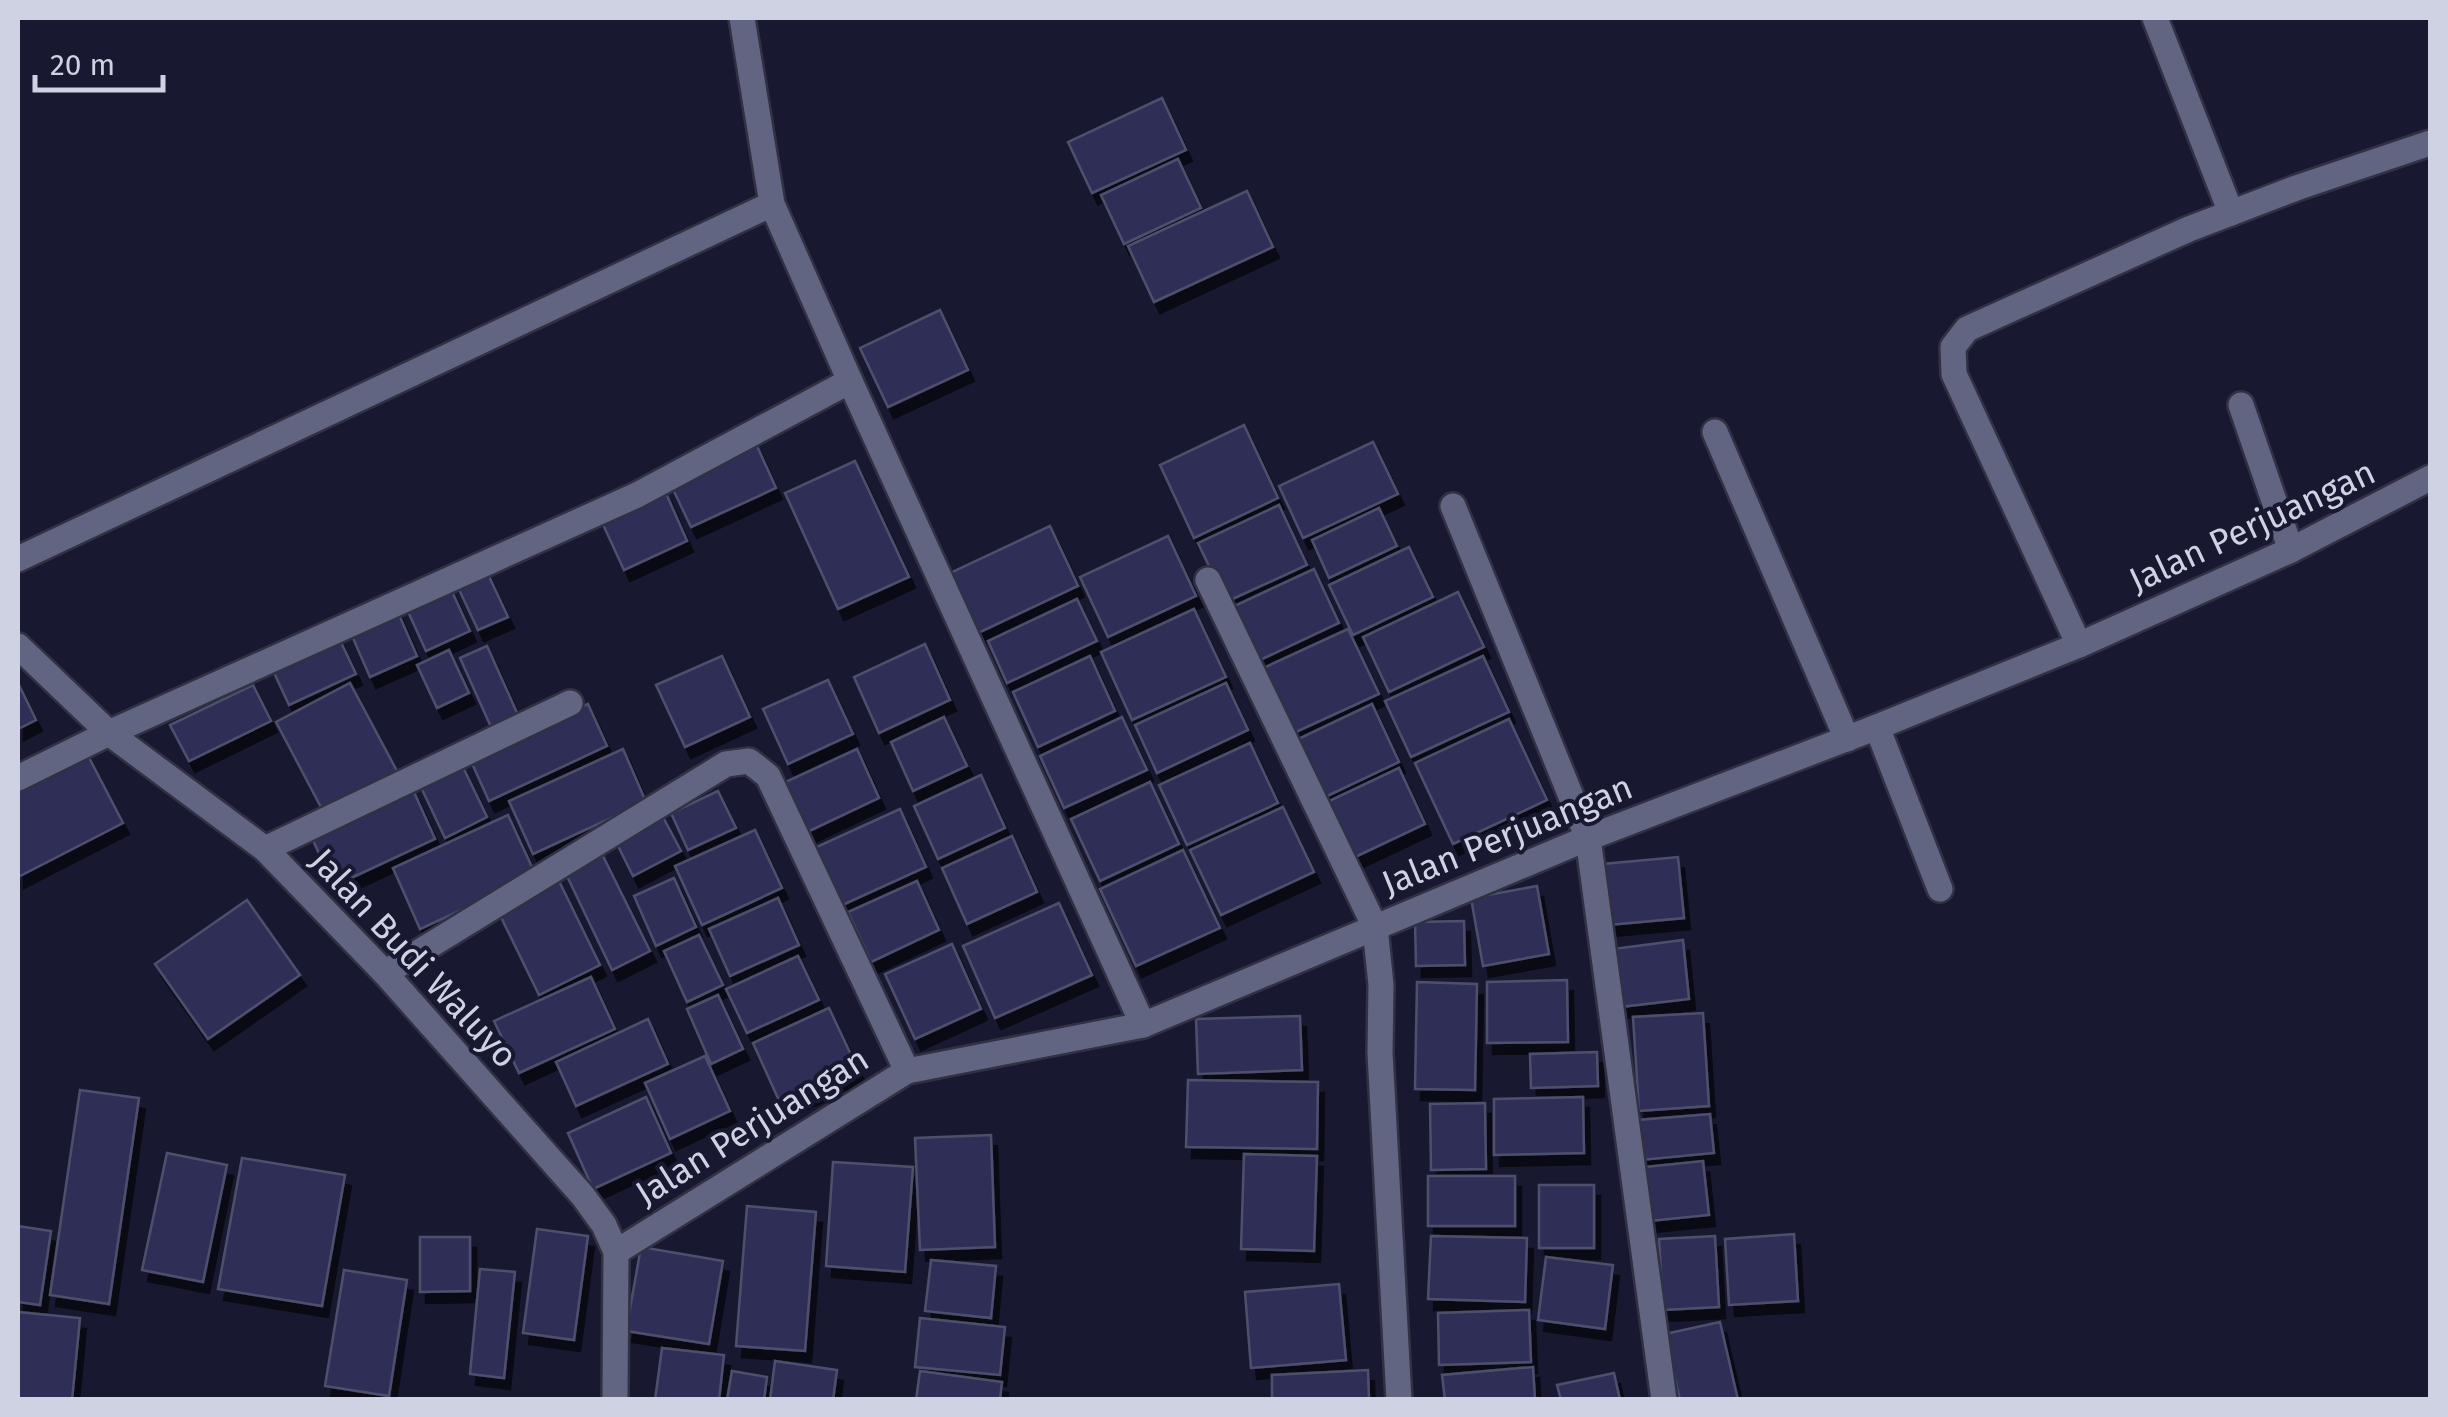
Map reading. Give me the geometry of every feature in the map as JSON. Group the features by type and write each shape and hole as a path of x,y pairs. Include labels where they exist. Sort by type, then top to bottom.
{"street":[{"path":"742,18 772,204 1143,1025"},
{"path":"2155,18 2230,214"},
{"path":"2079,646 1954,374 1952,347 1967,329 2188,229 2430,143"},
{"path":"18,559 772,204"},
{"path":"18,778 637,494 850,382"},
{"path":"2242,405 2291,550"},
{"path":"1715,432 1847,739"},
{"name":"Jalan Perjuangan","path":"616,1252 907,1071 1143,1025 1588,838 2079,646 2291,550 2430,478"},
{"path":"1453,506 1588,838 1664,1400"},
{"path":"1208,580 1374,927 1381,985 1380,1053 1400,1400"},
{"name":"Jalan Budi Waluyo","path":"18,646 109,733 266,849 385,973 583,1196 604,1224 616,1252 614,1400"},
{"path":"266,849 570,703"},
{"path":"1876,727 1940,889"},
{"path":"385,973 726,764 749,762 768,776 907,1071"}],"building":[{"path":"1162,98 1186,150 1092,193 1068,142"},
{"path":"1178,159 1201,208 1124,244 1101,195"},
{"path":"1247,191 1273,247 1154,302 1128,246"},
{"path":"940,310 968,370 888,407 860,348"},
{"path":"1244,425 1278,498 1194,538 1160,465"},
{"path":"1373,442 1398,494 1303,538 1279,486"},
{"path":"756,444 776,488 691,527 670,483"},
{"path":"855,461 909,577 838,609 785,493"},
{"path":"665,491 687,541 624,570 601,520"},
{"path":"1279,505 1307,565 1226,602 1198,543"},
{"path":"1379,508 1397,546 1329,578 1312,540"},
{"path":"1050,526 1078,586 978,633 950,573"},
{"path":"1168,536 1196,596 1108,637 1080,577"},
{"path":"1409,547 1433,597 1353,635 1329,585"},
{"path":"1314,569 1339,623 1256,662 1230,608"},
{"path":"486,570 508,617 478,630 456,583"},
{"path":"449,585 470,631 426,651 405,605"},
{"path":"1458,592 1484,647 1389,692 1363,637"},
{"path":"1077,599 1097,641 1007,683 988,641"},
{"path":"396,608 417,656 370,677 349,629"},
{"path":"1194,609 1226,677 1132,720 1101,652"},
{"path":"1348,629 1379,694 1287,736 1257,671"},
{"path":"337,634 356,674 289,705 270,664"},
{"path":"925,644 950,700 879,733 854,677"},
{"path":"487,646 518,715 491,727 460,658"},
{"path":"449,650 469,693 437,708 417,665"},
{"path":"722,656 750,717 685,747 656,685"},
{"path":"1090,656 1115,711 1038,747 1013,692"},
{"path":"1483,656 1509,712 1411,757 1385,701"},
{"path":"828,680 853,734 788,764 763,709"},
{"path":"18,683 36,720 18,729"},
{"path":"350,683 397,771 323,811 276,722"},
{"path":"1226,683 1248,730 1157,773 1135,725"},
{"path":"253,685 271,721 189,761 170,725"},
{"path":"588,704 607,746 489,801 470,759"},
{"path":"1372,704 1399,762 1323,798 1296,740"},
{"path":"944,717 967,766 913,791 891,742"},
{"path":"1122,717 1147,770 1064,808 1040,756"},
{"path":"1509,719 1547,800 1453,844 1415,763"},
{"path":"1250,743 1278,803 1187,845 1159,785"},
{"path":"84,748 123,823 18,877 18,783"},
{"path":"623,749 646,802 533,854 509,801"},
{"path":"857,749 879,798 803,834 781,784"},
{"path":"461,763 487,817 445,838 419,783"},
{"path":"1399,768 1425,824 1353,858 1327,802"},
{"path":"981,775 1005,828 938,859 914,806"},
{"path":"1150,782 1179,844 1100,881 1071,819"},
{"path":"413,790 435,839 334,886 311,836"},
{"path":"718,791 736,828 688,850 671,813"},
{"path":"1283,807 1314,872 1221,915 1190,850"},
{"path":"900,809 926,867 838,907 812,849"},
{"path":"508,815 536,876 420,929 393,868"},
{"path":"663,817 681,851 633,876 616,842"},
{"path":"755,830 782,888 702,925 675,866"},
{"path":"1012,836 1037,892 967,924 942,868"},
{"path":"1183,850 1220,928 1136,966 1100,889"},
{"path":"603,856 650,951 612,970 566,874"},
{"path":"1678,857 1684,918 1609,925 1603,864"},
{"path":"674,878 696,927 656,946 634,896"},
{"path":"559,881 600,965 539,995 498,911"},
{"path":"917,881 939,930 871,962 848,912"},
{"path":"1537,886 1549,954 1483,966 1471,898"},
{"path":"778,898 799,945 730,976 709,929"},
{"path":"247,900 300,975 208,1039 155,964"},
{"path":"1059,903 1092,975 995,1018 963,946"},
{"path":"1464,921 1465,965 1416,966 1415,922"},
{"path":"699,935 723,985 687,1002 664,951"},
{"path":"1683,940 1689,999 1620,1007 1613,949"},
{"path":"952,944 981,1009 915,1039 885,974"},
{"path":"798,956 819,1000 747,1033 726,989"},
{"path":"591,977 615,1029 519,1073 494,1021"},
{"path":"1567,980 1568,1042 1487,1043 1487,982"},
{"path":"1417,982 1477,984 1475,1090 1415,1089"},
{"path":"718,995 743,1049 711,1064 687,1009"},
{"path":"829,1008 859,1072 782,1107 753,1043"},
{"path":"1703,1013 1709,1106 1639,1111 1633,1017"},
{"path":"1300,1016 1302,1070 1198,1074 1196,1019"},
{"path":"648,1019 668,1064 576,1106 556,1062"},
{"path":"1597,1052 1598,1086 1531,1088 1530,1054"},
{"path":"705,1056 730,1111 670,1139 645,1083"},
{"path":"1188,1080 1318,1082 1317,1149 1186,1147"},
{"path":"80,1090 139,1098 109,1304 50,1295"},
{"path":"646,1097 671,1153 593,1189 568,1133"},
{"path":"1583,1097 1584,1153 1494,1155 1494,1099"},
{"path":"1485,1103 1486,1169 1431,1170 1430,1104"},
{"path":"1710,1114 1714,1153 1641,1160 1638,1120"},
{"path":"991,1135 995,1247 920,1250 915,1138"},
{"path":"167,1153 227,1165 203,1282 142,1270"},
{"path":"1244,1154 1317,1156 1314,1251 1241,1249"},
{"path":"242,1158 345,1175 322,1306 218,1289"},
{"path":"1703,1161 1709,1215 1650,1221 1644,1167"},
{"path":"833,1162 913,1167 905,1272 826,1266"},
{"path":"1428,1176 1515,1176 1515,1226 1428,1226"},
{"path":"1539,1185 1594,1185 1594,1248 1539,1248"},
{"path":"747,1206 816,1212 805,1351 736,1346"},
{"path":"18,1226 51,1231 40,1305 18,1302"},
{"path":"537,1229 588,1236 574,1340 523,1333"},
{"path":"1794,1234 1798,1301 1729,1305 1725,1239"},
{"path":"1431,1236 1527,1238 1525,1302 1428,1299"},
{"path":"1715,1236 1719,1307 1663,1310 1659,1239"},
{"path":"420,1237 470,1237 470,1291 420,1292"},
{"path":"641,1247 723,1261 709,1344 626,1331"},
{"path":"1546,1257 1613,1265 1605,1329 1538,1320"},
{"path":"931,1260 996,1266 991,1318 925,1311"},
{"path":"480,1269 515,1272 504,1378 470,1374"},
{"path":"344,1270 407,1280 389,1396 325,1386"},
{"path":"1339,1284 1346,1360 1251,1368 1245,1292"},
{"path":"1529,1310 1531,1362 1439,1365 1438,1313"},
{"path":"18,1312 80,1318 72,1400 18,1400"},
{"path":"920,1318 1005,1327 1000,1375 915,1367"},
{"path":"1720,1322 1738,1400 1680,1400 1665,1334"},
{"path":"662,1348 724,1355 719,1400 655,1400"},
{"path":"775,1361 837,1370 833,1400 770,1400"},
{"path":"1533,1367 1535,1400 1445,1400 1442,1375"},
{"path":"1368,1370 1369,1400 1272,1400 1272,1375"},
{"path":"732,1371 767,1377 764,1400 727,1400"},
{"path":"920,1371 1002,1382 1000,1400 916,1400"},
{"path":"1614,1373 1620,1400 1561,1400 1557,1385"}]}
